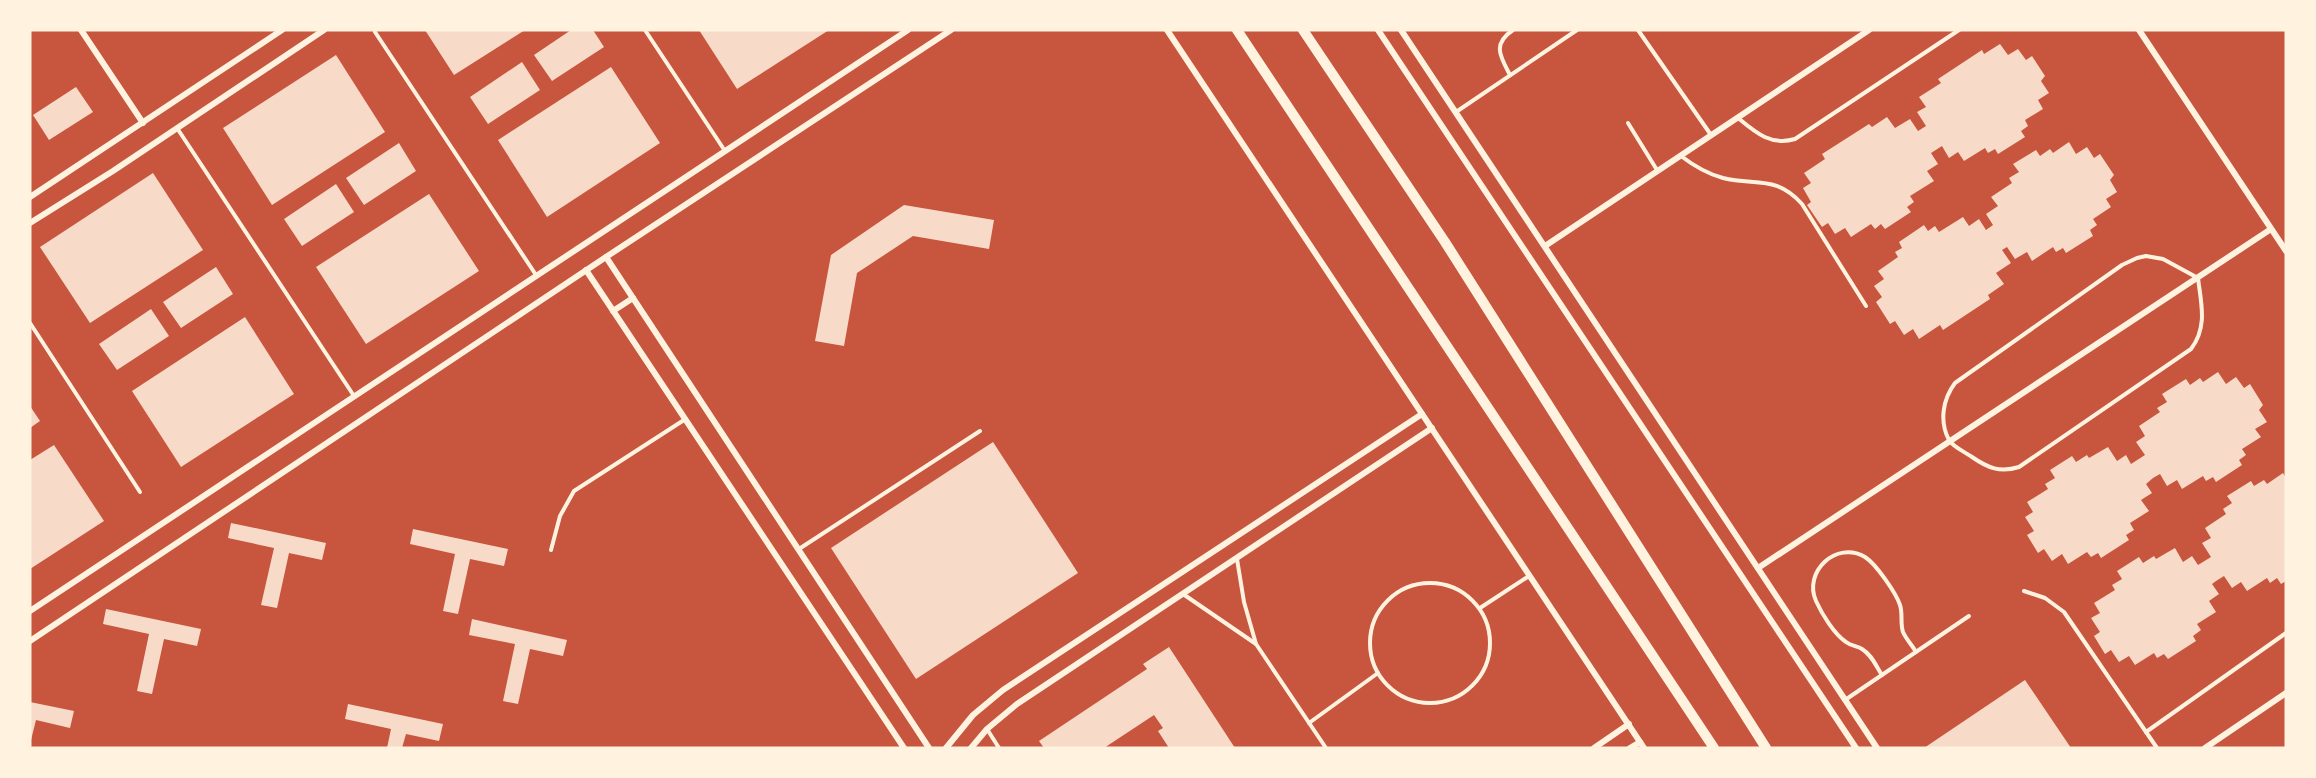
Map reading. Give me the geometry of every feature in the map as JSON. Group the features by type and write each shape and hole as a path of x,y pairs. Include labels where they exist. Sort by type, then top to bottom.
{"street":[{"path":"81,30 143,123"},
{"path":"30,197 282,30"},
{"path":"30,223 324,30"},
{"path":"30,611 908,30"},
{"path":"30,641 951,30"},
{"path":"1167,30 1644,748"},
{"path":"1238,30 1714,748"},
{"path":"1303,30 1445,242 1766,748"},
{"path":"1378,30 1856,748"},
{"path":"1401,30 1877,748"},
{"path":"1545,246 1869,30"},
{"path":"2139,30 2286,251"},
{"path":"1758,568 2271,229"},
{"path":"606,257 929,748"},
{"path":"586,270 900,747"},
{"path":"613,311 633,298"},
{"path":"946,748 973,715 1003,690 1422,414"},
{"path":"971,748 987,729 1017,704 1432,428"},
{"path":"2205,748 2286,694"},
{"path":"1594,748 1629,724"},
{"path":"1630,748 1640,742"}],"lane":[{"path":"645,30 725,151"},
{"path":"1510,75 1499,50 1503,39 1513,30"},
{"path":"1455,112 1577,30"},
{"path":"1638,30 1711,135"},
{"path":"1737,118 1765,138 1780,142 1795,139 1959,30"},
{"path":"375,32 537,276"},
{"path":"1628,123 1658,171"},
{"path":"177,128 355,396"},
{"path":"1680,156 1713,174 1737,180 1769,182 1779,185 1795,196 1866,306"},
{"path":"2154,257 2170,262 2198,278 2202,322 2199,336 2191,349 2026,463 2012,470 1995,470 1950,441 1943,410 1947,396 1955,383 2122,265 2137,258 2154,257"},
{"path":"30,322 140,492"},
{"path":"550,550 560,516 574,491 684,420"},
{"path":"798,549 980,431"},
{"path":"1882,675 1868,654 1848,644 1839,636 1818,605 1812,590 1813,582 1819,566 1825,560 1848,552 1870,561 1899,602 1903,632 1916,652"},
{"path":"1237,558 1244,602 1256,644 1326,748"},
{"path":"1480,608 1530,575"},
{"path":"1427,583 1451,586 1472,599 1480,608 1489,630 1489,655 1480,677 1462,693 1440,702 1416,701 1394,691 1378,673 1371,650 1373,626 1384,604 1403,589 1427,583"},
{"path":"2024,591 2046,598 2064,612 2157,748"},
{"path":"1183,594 1256,644"},
{"path":"1845,699 1969,616"},
{"path":"2146,732 2286,633"},
{"path":"1309,723 1378,673"},
{"path":"987,729 999,748"}],"building":[{"path":"425,30 525,30 454,75"},
{"path":"571,30 593,30 604,47 552,81 534,55"},
{"path":"699,30 829,30 737,89"},
{"path":"2000,44 2008,55 2018,49 2026,60 2032,56 2045,76 2041,81 2049,93 2038,100 2043,109 2025,120 2028,126 2021,131 2025,137 1998,154 1995,149 1988,153 1985,148 1964,161 1958,152 1949,158 1942,146 1931,153 1938,164 1927,171 1934,181 1910,196 1914,202 1907,207 1911,212 1885,229 1881,224 1875,229 1871,224 1851,237 1845,228 1835,234 1828,223 1822,227 1807,205 1811,202 1803,188 1811,183 1804,173 1825,159 1822,154 1869,124 1872,127 1887,117 1895,128 1910,119 1918,131 1926,126 1917,112 1926,107 1919,97 1941,83 1938,79 1982,50 1984,54"},
{"path":"336,55 385,132 272,205 223,128"},
{"path":"522,62 540,90 488,124 470,97"},
{"path":"611,67 660,143 547,217 498,140"},
{"path":"76,87 93,112 49,140 33,115"},
{"path":"2069,142 2076,154 2087,147 2094,158 2100,154 2114,175 2110,180 2117,192 2106,199 2111,207 2093,219 2097,225 2090,230 2093,236 2066,253 2063,248 2056,252 2053,247 2032,261 2027,252 2015,259 2007,247 2002,250 2011,263 1996,273 2004,284 1988,295 1990,299 1943,330 1940,325 1919,339 1913,329 1904,335 1895,321 1890,324 1876,302 1882,297 1874,286 1884,279 1878,271 1898,257 1895,252 1902,248 1899,242 1924,225 1928,231 1935,226 1939,232 1963,217 1969,226 1979,219 1986,230 1993,225 1986,214 1998,206 1991,197 2012,183 2009,178 2019,172 2013,164 2036,150 2040,156 2050,149 2053,153"},
{"path":"399,143 416,171 364,205 346,178"},
{"path":"153,173 203,250 90,323 40,247"},
{"path":"336,184 354,212 302,246 284,219"},
{"path":"429,194 479,271 366,344 316,267"},
{"path":"904,205 994,220 989,249 913,236 857,273 844,346 815,341 831,255"},
{"path":"216,267 233,294 181,328 163,302"},
{"path":"151,309 169,336 117,370 99,344"},
{"path":"245,317 294,394 181,467 132,391"},
{"path":"2218,372 2226,384 2236,377 2244,388 2250,384 2263,405 2259,410 2267,422 2255,429 2261,437 2242,449 2246,455 2239,460 2242,465 2216,482 2213,477 2206,481 2203,476 2182,489 2177,480 2167,486 2160,474 2153,478 2146,484 2152,493 2141,500 2149,511 2130,523 2134,530 2126,535 2129,540 2101,558 2098,553 2091,557 2087,552 2068,564 2062,554 2052,561 2044,549 2038,553 2027,535 2034,531 2025,517 2033,512 2027,502 2048,489 2045,484 2055,478 2050,470 2072,456 2076,462 2087,455 2089,458 2108,447 2117,461 2126,455 2131,464 2145,455 2136,442 2145,436 2139,426 2160,412 2157,408 2167,402 2162,394 2186,379 2190,385 2200,378 2203,382"},
{"path":"30,406 40,421 30,428"},
{"path":"993,442 1078,573 916,679 831,548"},
{"path":"54,445 104,521 30,569 30,460"},
{"path":"2283,473 2286,478 2286,581 2281,584 2277,578 2270,583 2267,578 2247,591 2241,582 2232,588 2224,576 2216,581 2212,584 2219,594 2209,601 2216,612 2197,624 2201,630 2193,636 2196,641 2168,659 2164,654 2157,658 2154,653 2135,665 2129,656 2119,662 2111,650 2105,654 2094,636 2100,632 2091,618 2100,613 2094,603 2115,590 2112,585 2122,579 2117,571 2139,557 2143,563 2154,556 2156,559 2175,548 2183,562 2192,556 2198,565 2211,557 2202,543 2211,538 2205,528 2226,514 2223,509 2232,503 2227,496 2251,481 2254,486 2264,480 2267,484"},
{"path":"231,523 326,543 322,560 289,553 277,608 261,605 274,548 228,538"},
{"path":"413,529 508,549 504,566 470,559 458,614 443,611 455,554 410,544"},
{"path":"106,609 201,629 197,646 164,639 152,694 137,691 149,634 103,624"},
{"path":"472,619 567,640 563,656 530,649 518,704 503,701 515,644 469,635"},
{"path":"1169,647 1235,748 1169,748 1158,731 1163,728 1154,715 1104,748 1044,748 1039,741 1147,669 1143,664"},
{"path":"2025,680 2071,748 1924,748"},
{"path":"30,702 74,711 70,728 36,720 30,744"},
{"path":"348,704 443,724 439,741 406,734 402,748 387,748 391,729 345,719"}]}
